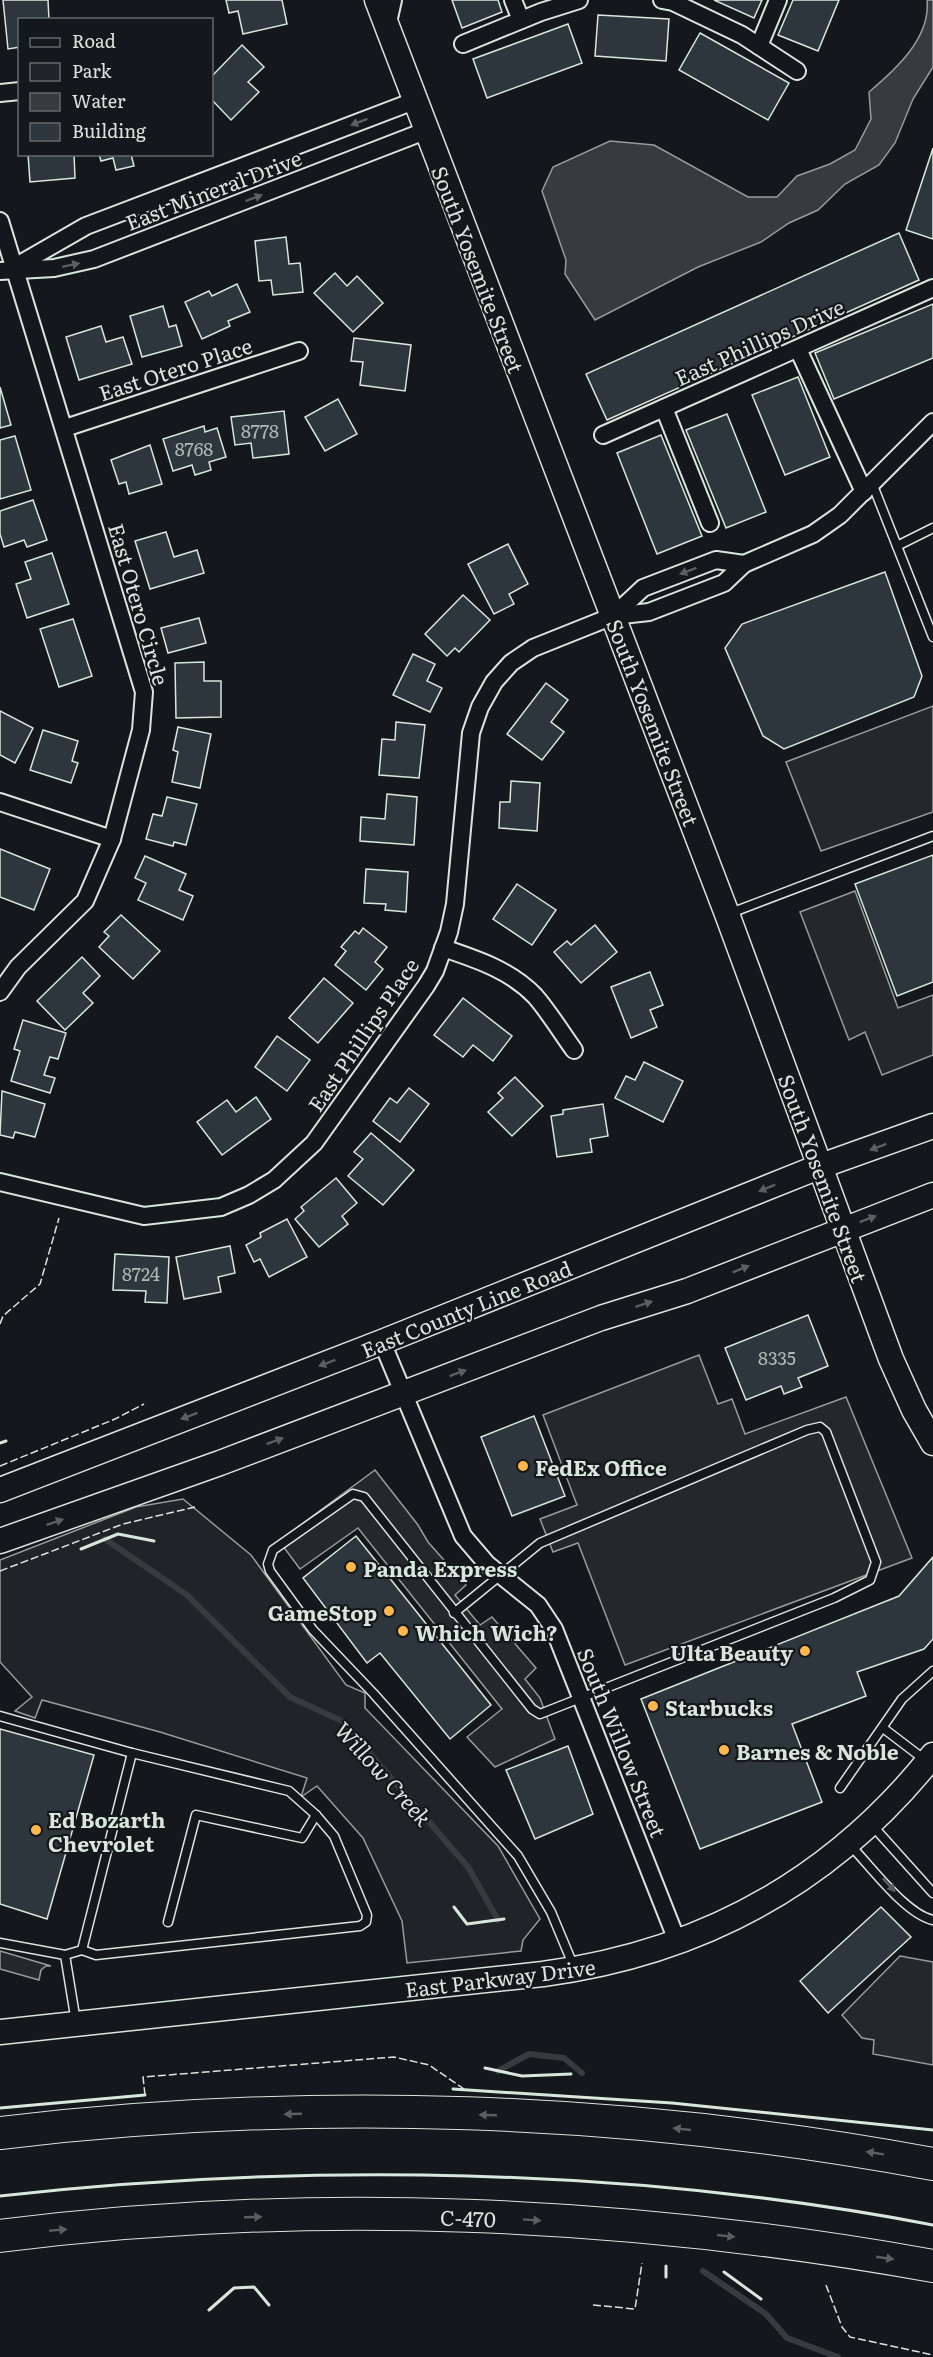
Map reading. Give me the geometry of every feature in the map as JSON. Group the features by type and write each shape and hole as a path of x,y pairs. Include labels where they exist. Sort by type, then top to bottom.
{"highway":[{"path":"0,2133 193,2117 354,2112 476,2114 604,2122 751,2136 933,2164"},
{"name":"C-470","path":"0,2236 108,2225 246,2217 448,2216 578,2222 730,2236 933,2266"}],"main road":[{"name":"South Yosemite Street","path":"377,0 425,131 727,915 891,1359 914,1410 933,1443"},
{"name":"East County Line Road","path":"0,1490 382,1342 821,1166 933,1126"},
{"path":"0,1541 166,1483 601,1318 687,1291 933,1195"},
{"name":"East Parkway Drive","path":"0,2032 76,2022 576,1970 627,1958 678,1943 766,1901 813,1871 871,1824 930,1759"}],"street":[{"path":"387,28 393,0"},
{"path":"513,0 521,20"},
{"path":"463,44 521,20 579,0"},
{"path":"662,0 673,2 705,16 759,46 797,71"},
{"path":"759,46 778,0"},
{"path":"0,93 18,91"},
{"name":"East Mineral Drive","path":"6,270 86,226 414,101"},
{"name":"East Mineral Drive","path":"6,270 54,268 94,260 425,131"},
{"name":"East Otero Circle","path":"0,221 6,270 65,428 144,692 141,730 112,839 85,901 18,967 0,992"},
{"name":"East Phillips Drive","path":"603,435 933,288"},
{"path":"798,349 868,487"},
{"name":"East Otero Place","path":"65,428 299,351"},
{"path":"664,408 710,524"},
{"name":"East Phillips Place","path":"0,1182 144,1216 221,1207 249,1195 274,1180 314,1143 426,986 444,948 455,904 471,733 480,707 494,682 511,663 533,648 613,616 650,612 724,583 744,564 813,534 840,515 933,422"},
{"name":"East Phillips Place","path":"613,616 643,588 716,560 744,564"},
{"path":"0,802 112,839"},
{"path":"444,948 485,962 519,982 535,997 574,1050"},
{"name":"South Willow Street","path":"382,1342 463,1536 482,1559 503,1574 546,1615 678,1943"}],"lane":[{"path":"868,487 897,546 933,637"},
{"path":"897,546 933,528"},
{"path":"727,915 933,836"},
{"path":"454,1613 540,1544 807,1430 820,1427 826,1432 876,1562 870,1580 834,1598 582,1700 540,1714 532,1709 454,1613 364,1497 353,1494 270,1555 270,1571 313,1630 373,1693 518,1856 551,1912 576,1970"},
{"path":"840,1788 902,1699 933,1671"},
{"path":"0,1716 132,1753 289,1791 316,1815 334,1836 367,1915 366,1922 360,1926 96,1955 82,1950 65,1954 0,1943"},
{"path":"883,1728 930,1759"},
{"path":"82,1950 132,1753"},
{"path":"168,1922 196,1815 302,1838 316,1815"},
{"path":"871,1824 933,1893"},
{"path":"849,1844 908,1906 920,1915 933,1920"},
{"path":"65,1954 76,2022"}],"green space":[{"path":"183,1499 251,1555 346,1685 365,1693 365,1708 498,1846 540,1919 523,1940 521,1951 407,1963 402,1921 363,1838 317,1786 301,1797 307,1778 160,1732 42,1700 35,1718 15,1711 32,1697 0,1662 0,1560 136,1507"}],"shaded area":[{"path":"933,706 933,812 821,851 786,762"},
{"path":"855,891 898,1008 933,995 933,1055 882,1075 865,1032 849,1040 800,912"},
{"path":"699,1355 718,1404 732,1399 745,1434 846,1397 912,1558 625,1665 578,1543 553,1552 540,1519 577,1505 543,1415"},
{"path":"375,1470 418,1525 428,1542 466,1585 455,1595 480,1625 492,1617 536,1668 525,1679 540,1698 555,1739 495,1767 467,1737 502,1709 358,1528 300,1569 279,1541"},
{"path":"0,1951 51,1966 46,1966 41,1970 39,1980 0,1969"},
{"path":"900,1956 933,1962 933,2065 873,2054 874,2040 862,2038 842,2015"}],"water":[{"path":"927,0 933,0 933,67 913,99 895,143 879,165 845,184 818,210 789,223 761,242 698,267 595,320 565,274 566,260 542,191 553,167 610,141 654,145 748,197 777,197 797,176 830,164 855,150 871,119 869,92 890,74 917,40 927,14"}],"building":[{"path":"3,0 48,0 49,18 18,18 18,47 8,49"},
{"path":"226,0 282,0 287,24 243,34 238,11 229,13"},
{"path":"452,0 498,0 502,12 462,28"},
{"path":"714,0 762,0 754,18"},
{"path":"793,0 839,0 818,51 778,35"},
{"path":"598,15 669,19 666,61 595,56"},
{"path":"568,24 582,63 487,98 473,59"},
{"path":"700,33 789,83 768,120 679,70"},
{"path":"242,45 264,67 248,82 259,92 231,120 213,101 213,75"},
{"path":"933,148 933,239 906,230"},
{"path":"28,156 74,156 75,178 30,182"},
{"path":"100,156 132,156 134,166 116,170 113,158 101,161"},
{"path":"899,233 919,280 607,420 586,374"},
{"path":"286,237 289,264 300,263 303,292 273,295 271,280 259,281 255,241"},
{"path":"335,273 347,286 357,276 383,303 353,332 314,293"},
{"path":"237,284 250,312 228,321 230,326 202,339 185,302 209,291 212,296"},
{"path":"933,304 933,358 834,399 815,353"},
{"path":"163,306 169,327 176,325 182,346 142,357 130,316"},
{"path":"101,326 106,342 123,337 132,364 79,380 66,337"},
{"path":"354,338 411,345 405,391 360,385 363,362 351,361"},
{"path":"798,377 830,457 785,475 752,395"},
{"path":"0,387 11,425 0,428"},
{"path":"338,399 357,434 325,451 305,417"},
{"path":"284,411 289,454 253,458 251,443 235,445 231,417"},
{"path":"727,414 766,512 726,528 686,430"},
{"path":"204,426 205,432 217,428 226,457 209,462 211,470 195,475 192,465 173,471 163,439"},
{"path":"661,435 702,536 657,554 617,453"},
{"path":"15,436 31,490 0,499 0,440"},
{"path":"150,445 162,484 129,494 126,482 119,484 111,460"},
{"path":"33,500 47,540 27,547 24,540 4,547 0,534 0,511"},
{"path":"166,532 174,557 197,550 204,573 150,589 135,541"},
{"path":"508,544 528,584 509,594 514,604 494,614 468,564"},
{"path":"52,553 69,604 27,618 16,584 31,579 25,562"},
{"path":"885,572 922,676 914,697 784,749 763,736 725,648 742,624"},
{"path":"463,595 490,620 459,652 455,648 447,656 425,634"},
{"path":"199,618 206,643 168,653 161,628"},
{"path":"73,619 92,676 59,687 40,629"},
{"path":"413,654 435,664 427,681 442,688 430,712 393,695"},
{"path":"204,662 204,681 221,681 221,717 176,718 175,663"},
{"path":"546,683 568,700 551,722 564,732 542,760 507,734"},
{"path":"0,711 33,728 15,763 0,755"},
{"path":"396,722 425,725 419,778 379,775 382,739 395,740"},
{"path":"178,727 211,734 200,788 172,782 178,752 173,750"},
{"path":"43,730 78,741 72,761 78,763 71,783 30,770"},
{"path":"511,781 540,783 537,831 499,828 500,802 510,802"},
{"path":"387,794 417,797 414,845 360,841 361,817 385,819"},
{"path":"167,797 197,804 186,845 174,842 173,846 146,839 153,814 162,816"},
{"path":"0,849 50,869 34,910 0,897"},
{"path":"933,855 933,982 897,996 855,884"},
{"path":"145,856 186,874 179,890 193,896 183,920 138,900 146,883 135,878"},
{"path":"366,869 408,872 406,912 385,910 386,904 364,903"},
{"path":"517,884 556,910 532,945 493,919"},
{"path":"121,915 160,951 133,979 99,947 109,936 104,932"},
{"path":"595,925 617,952 581,983 554,952 567,941 571,945"},
{"path":"363,928 387,947 375,962 383,969 366,990 335,965 346,951 341,947 355,931 359,934"},
{"path":"82,957 100,976 83,993 93,1003 65,1030 37,1001"},
{"path":"650,972 663,1005 650,1010 657,1027 631,1038 611,987"},
{"path":"324,978 353,1003 318,1043 289,1018"},
{"path":"463,998 512,1036 493,1061 473,1045 463,1057 434,1035"},
{"path":"23,1020 66,1033 58,1059 50,1057 44,1075 55,1078 50,1093 11,1081 20,1051 14,1049"},
{"path":"277,1036 310,1060 287,1091 255,1067"},
{"path":"644,1062 683,1081 663,1122 615,1098 626,1076 635,1080"},
{"path":"515,1077 543,1106 512,1136 488,1112 503,1098 498,1093"},
{"path":"409,1088 429,1104 400,1142 373,1121 390,1098 397,1103"},
{"path":"2,1091 45,1104 35,1137 15,1132 13,1138 0,1135"},
{"path":"256,1097 271,1119 222,1155 197,1122 227,1100 236,1112"},
{"path":"603,1104 608,1136 590,1139 592,1152 557,1157 551,1116 563,1114 563,1110"},
{"path":"371,1133 414,1170 383,1205 348,1176 363,1159 354,1152"},
{"path":"336,1178 357,1203 342,1216 348,1224 319,1247 295,1219 304,1211 301,1207"},
{"path":"287,1219 307,1257 269,1277 260,1259 254,1262 246,1245 261,1237 260,1233"},
{"path":"230,1246 235,1273 218,1277 221,1292 184,1299 176,1257"},
{"path":"115,1254 169,1257 167,1303 145,1302 146,1291 113,1290"},
{"path":"808,1315 828,1366 798,1378 802,1387 784,1394 781,1386 746,1400 725,1348"},
{"name":"FedEx Office","path":"534,1416 565,1496 512,1516 481,1437"},
{"path":"356,1536 491,1705 450,1739 380,1653 367,1663 303,1578"},
{"path":"933,1557 933,1639 924,1649 857,1672 866,1696 792,1724 822,1802 700,1849 641,1699 899,1596"},
{"name":"Ed Bozarth Chevrolet","path":"0,1729 94,1755 47,1919 0,1904"},
{"path":"568,1746 593,1814 535,1839 506,1770"},
{"path":"881,1907 911,1937 828,2013 800,1981"}],"waterway":[{"name":"Willow Creek","path":"105,1539 187,1595 290,1697 342,1721 468,1867 498,1920"},
{"path":"498,2071 529,2054 564,2058 582,2073"},
{"name":"Willow Creek","path":"703,2271 766,2314 787,2338 838,2357"}],"fence":[{"path":"0,1324 3,1316 40,1284 59,1218"},
{"path":"0,1466 115,1419 144,1404"},
{"path":"0,1571 123,1524 195,1507"},
{"path":"145,2095 143,2077 394,2057 429,2065 464,2089"},
{"path":"593,2305 635,2309 642,2263"},
{"path":"826,2285 842,2327 850,2337 933,2355"}],"wall":[{"path":"0,1443 6,1441"},
{"path":"81,1549 118,1534 154,1541"},
{"path":"454,1907 467,1924 504,1919"},
{"path":"485,2068 522,2076 571,2074"},
{"path":"453,2089 672,2103 933,2130"},
{"path":"0,2108 145,2095"},
{"path":"0,2196 115,2185 232,2178 350,2175 468,2176 586,2181 703,2191 819,2206 933,2225"},
{"path":"666,2266 666,2277"},
{"path":"724,2272 761,2299"},
{"path":"209,2310 234,2288 254,2287 269,2305"}],"place":[{"name":"FedEx Office","path":"523,1466"},
{"name":"Panda Express","path":"351,1567"},
{"name":"GameStop","path":"389,1611"},
{"name":"Which Wich?","path":"403,1631"},
{"name":"Ulta Beauty","path":"805,1651"},
{"name":"Starbucks","path":"653,1706"},
{"name":"Barnes & Noble","path":"724,1750"},
{"name":"Ed Bozarth Chevrolet","path":"36,1830"}]}
